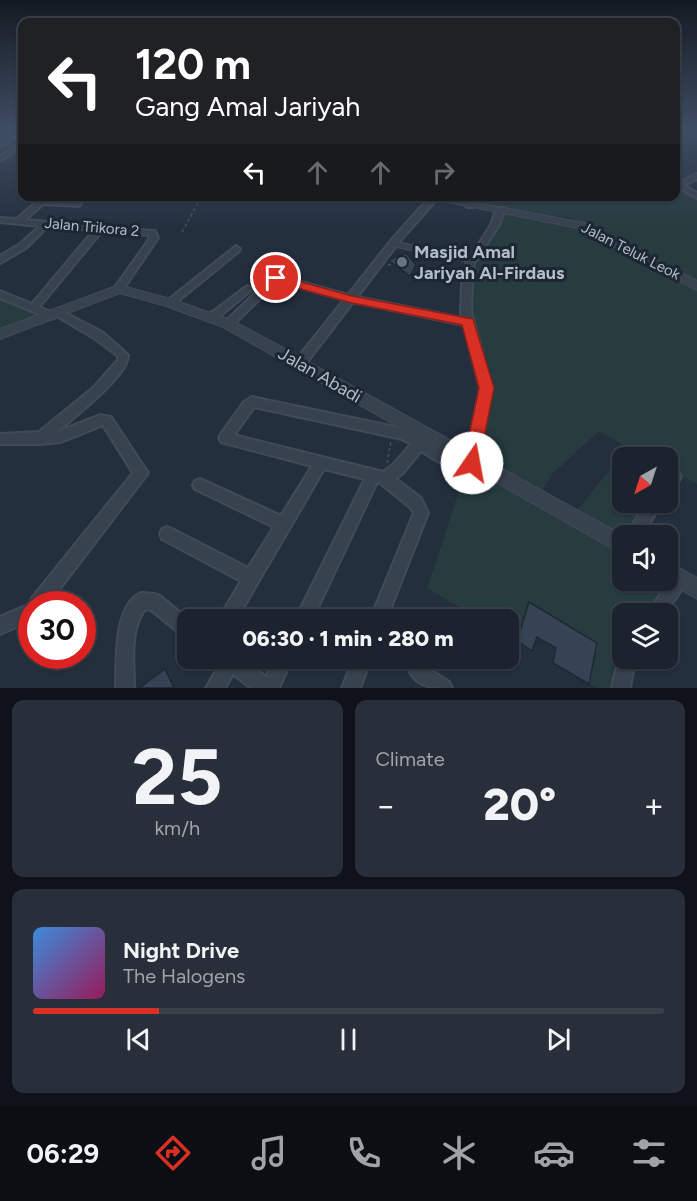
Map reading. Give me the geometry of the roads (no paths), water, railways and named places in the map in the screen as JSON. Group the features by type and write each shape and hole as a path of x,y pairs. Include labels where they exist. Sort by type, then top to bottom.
{"street":[{"path":"680,183 697,176"},
{"path":"680,186 697,195"},
{"path":"18,222 41,202 76,204 79,201"},
{"path":"300,363 352,299 425,201"},
{"name":"Jalan Teluk Leok","path":"474,201 500,210 581,225 697,286"},
{"path":"466,463 486,388 468,322 466,302 472,260 495,225 500,210"},
{"name":"Jalan Trikora 2","path":"0,220 101,227 154,234 119,290"},
{"path":"0,260 23,246 47,223"},
{"path":"34,307 101,227"},
{"path":"170,303 236,249"},
{"path":"228,324 276,278 352,299 468,322"},
{"path":"211,318 247,289"},
{"path":"0,334 119,290"},
{"name":"Jalan Abadi","path":"119,290 170,303 228,324 300,363 420,438 612,540"},
{"path":"0,294 56,315 98,335 123,355 123,361 97,391 39,439"},
{"path":"309,609 379,477 398,469 420,438 252,402 225,438 379,477 416,503 421,513 382,609"},
{"path":"0,439 39,439 61,436 100,420 107,421 141,473 48,591"},
{"path":"233,609 321,462"},
{"path":"200,485 284,524"},
{"path":"167,534 251,578"},
{"path":"664,603 682,581"},
{"path":"125,688 128,626 135,608 141,601 154,602 177,620"},
{"path":"0,626 18,618"},
{"path":"215,688 224,669"},
{"path":"241,669 268,688 278,669"},
{"path":"351,688 359,669"},
{"path":"624,687 625,669"},
{"path":"419,672 443,688"}],"lane":[{"path":"394,243 472,260"}],"place":[{"name":"Masjid Amal Jariyah Al-Firdaus","path":"402,262"}]}
